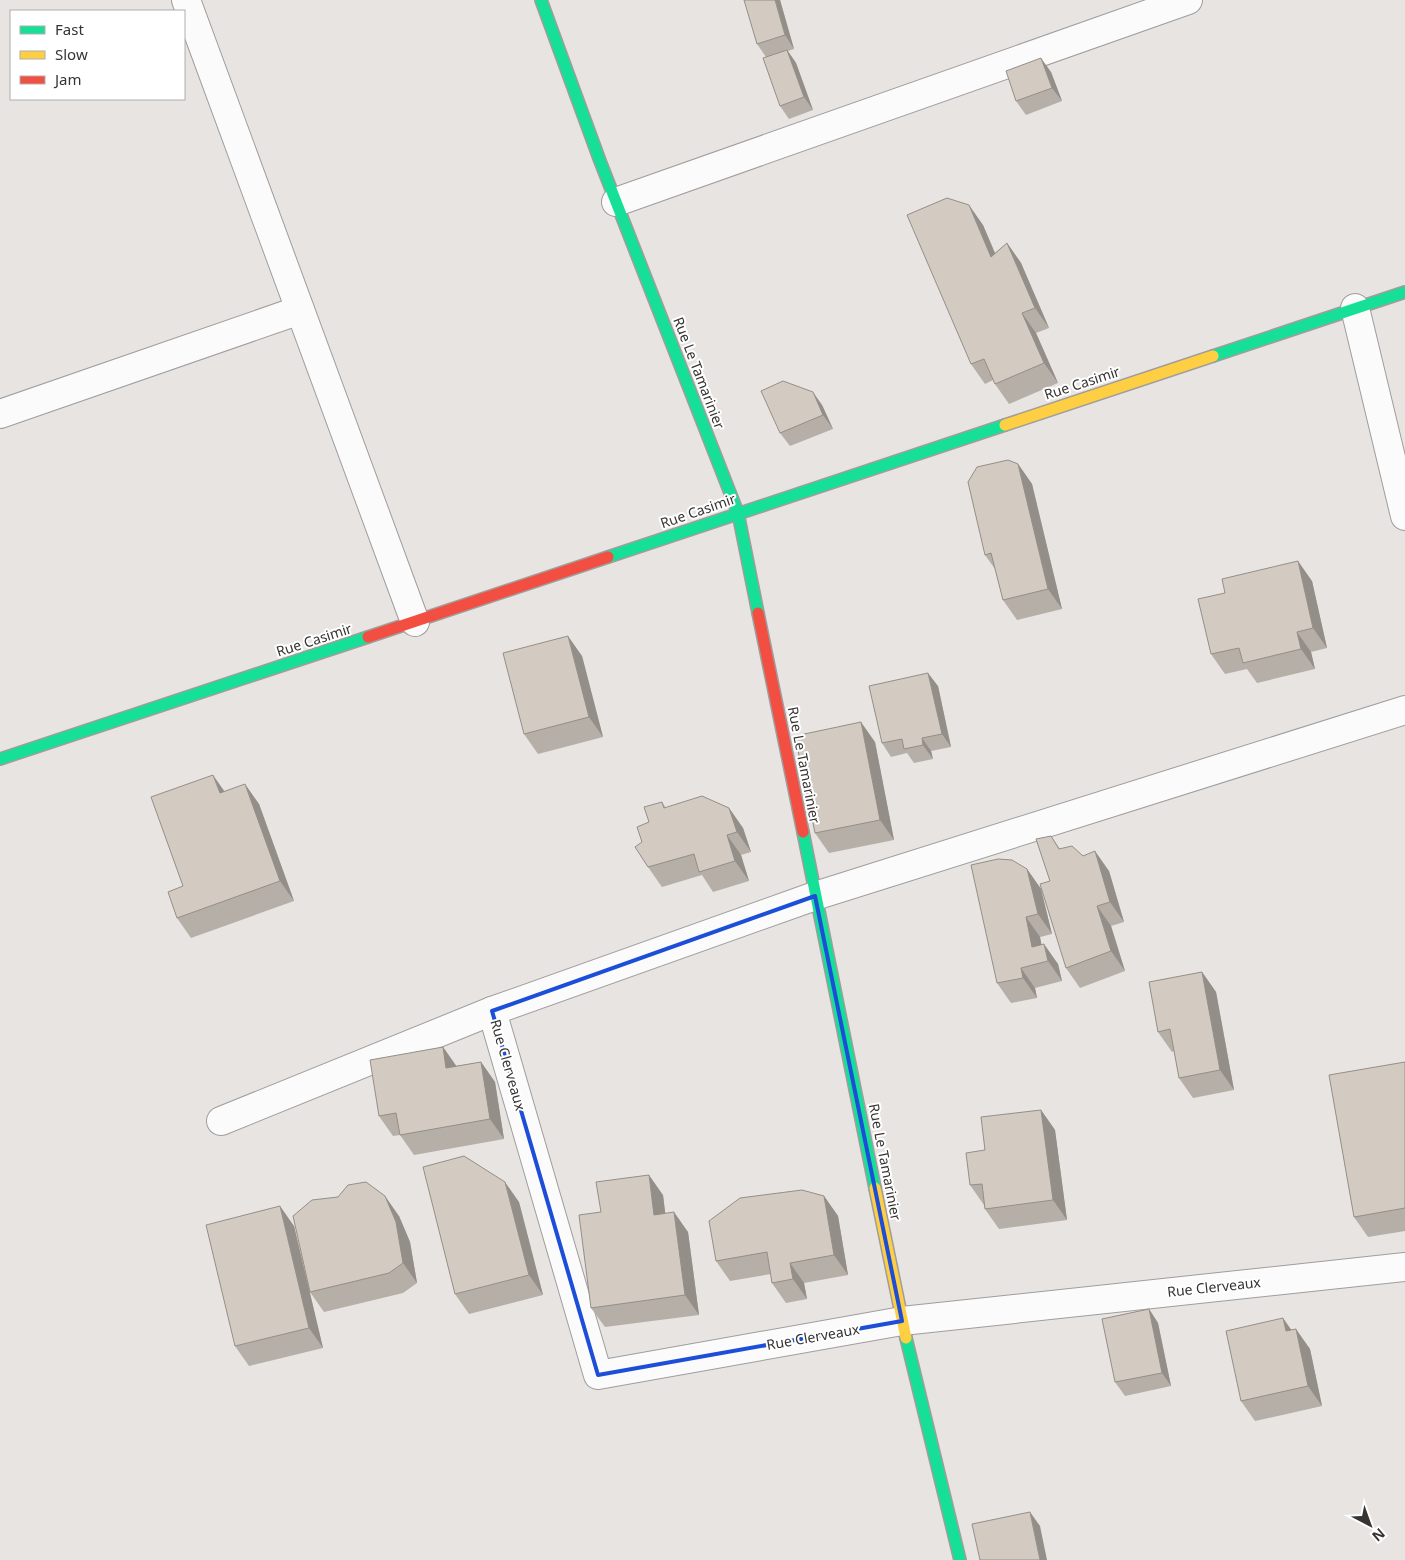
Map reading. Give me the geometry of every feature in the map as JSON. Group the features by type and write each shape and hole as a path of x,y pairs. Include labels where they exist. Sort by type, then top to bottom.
{"street":[{"path":"186,0 415,622"},
{"name":"Rue Le Tamarinier","path":"541,0 616,202 738,513 902,1321 960,1560"},
{"path":"616,202 1188,0"},
{"name":"Rue Casimir","path":"0,759 1405,292"},
{"path":"1355,308 1405,516"},
{"path":"0,414 300,310"},
{"path":"221,1120 492,1011 815,896 1405,710"},
{"name":"Rue Clerveaux","path":"492,1011 598,1375 902,1321 1405,1267"}],"highlighted area":[{"path":"815,896 902,1321 598,1375 492,1011"}],"building":[{"path":"744,0 775,0 785,35 757,44"},
{"path":"787,50 804,97 780,106 763,58"},
{"path":"1041,58 1052,88 1016,101 1006,71"},
{"path":"947,198 969,205 991,257 1007,243 1035,308 1022,313 1044,363 995,384 984,359 971,364 907,215"},
{"path":"783,381 813,392 823,415 780,433 761,391"},
{"path":"1008,460 1018,464 1048,589 1003,600 991,553 985,555 968,482 977,467"},
{"path":"1298,561 1313,628 1297,632 1301,649 1243,663 1239,648 1211,654 1198,599 1225,593 1222,579"},
{"path":"568,636 589,717 524,734 503,653"},
{"path":"928,673 942,734 922,738 923,745 904,749 902,739 882,743 869,686"},
{"path":"861,722 880,820 815,833 795,736"},
{"path":"213,775 220,793 245,784 280,881 177,918 168,892 183,886 151,797"},
{"path":"702,796 729,808 737,832 727,835 735,861 699,872 694,854 648,867 635,847 642,842 637,827 649,822 644,807 662,802 664,808"},
{"path":"1051,836 1059,849 1072,846 1083,856 1095,851 1110,902 1097,906 1111,951 1066,968 1040,884 1050,881 1036,839"},
{"path":"998,859 1012,860 1027,869 1038,914 1026,917 1032,947 1044,944 1048,961 1021,968 1023,978 997,983 971,865"},
{"path":"1202,972 1220,1070 1179,1078 1170,1029 1158,1032 1149,982"},
{"path":"443,1047 446,1068 481,1062 490,1119 400,1135 396,1113 379,1116 370,1060"},
{"path":"1405,1062 1405,1208 1354,1217 1329,1075"},
{"path":"1041,1110 1053,1200 985,1209 982,1184 970,1185 966,1153 985,1150 981,1117"},
{"path":"464,1156 505,1182 529,1275 455,1294 423,1167"},
{"path":"649,1175 654,1215 674,1212 685,1295 591,1308 579,1215 601,1212 596,1182"},
{"path":"366,1182 385,1196 396,1222 403,1263 389,1273 310,1292 293,1216 312,1200 338,1197 348,1185"},
{"path":"802,1190 824,1196 834,1255 790,1263 793,1279 772,1283 767,1252 716,1261 709,1221 740,1198"},
{"path":"280,1206 309,1328 235,1346 206,1225"},
{"path":"1149,1309 1162,1373 1115,1382 1102,1319"},
{"path":"1283,1318 1286,1331 1296,1329 1308,1386 1241,1401 1226,1331"},
{"path":"1030,1512 1040,1560 980,1560 972,1524"}],"traffic: fast":[{"path":"541,0 600,161 738,513 758,613"},
{"path":"1213,356 1405,292"},
{"path":"608,557 1005,425"},
{"path":"0,759 368,637"},
{"path":"803,832 875,1188"},
{"path":"906,1338 960,1560"}],"traffic: slow":[{"path":"1005,425 1213,356"},
{"path":"875,1188 906,1338"}],"traffic: jam":[{"path":"368,637 608,557"},
{"path":"758,613 803,832"}]}
